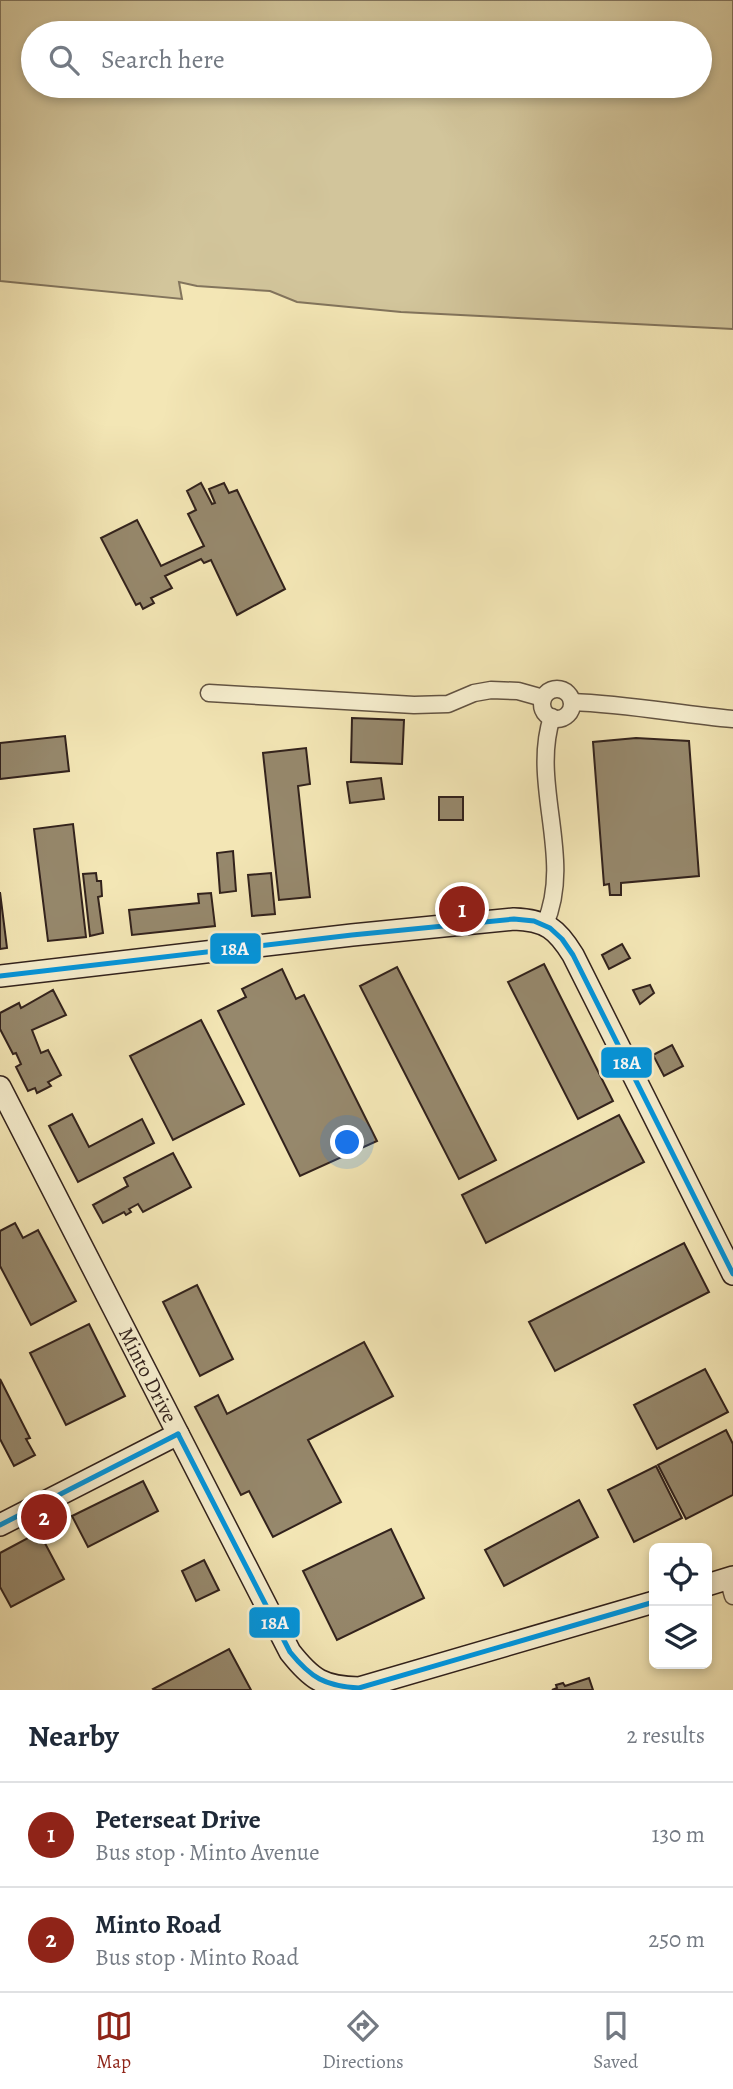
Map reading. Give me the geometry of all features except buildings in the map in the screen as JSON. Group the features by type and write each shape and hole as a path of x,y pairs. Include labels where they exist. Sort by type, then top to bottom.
{"street":[{"path":"559,689 568,693 572,702 566,716 557,719 545,712 543,698 550,691 559,689"},
{"path":"209,692 414,705 448,704 474,693 491,690 518,691 543,698"},
{"path":"572,702 604,703 667,713 733,719"},
{"path":"545,924 552,907 555,884 545,751 552,718"},
{"path":"0,976 352,935 533,919 545,924 562,938 573,955 733,1274"},
{"name":"Minto Drive","path":"0,1087 290,1652 307,1673 330,1686 359,1688 649,1603"},
{"path":"0,1525 178,1434"},
{"path":"712,1585 731,1584"}],"shaded area":[{"path":"0,0 733,0 733,329 401,312 297,302 270,291 197,286 179,282 182,299 0,281"}],"transit line":[{"name":"18A","path":"0,976 352,935 514,919 534,921 550,928 573,955 733,1274"},
{"name":"18A","path":"178,1434 290,1652 312,1674 328,1683 359,1688 649,1603"},
{"name":"18A","path":"0,1525 178,1434"}],"place":[{"name":"Peterseat Drive","path":"462,909"},
{"name":"Minto Road","path":"44,1517"}]}
